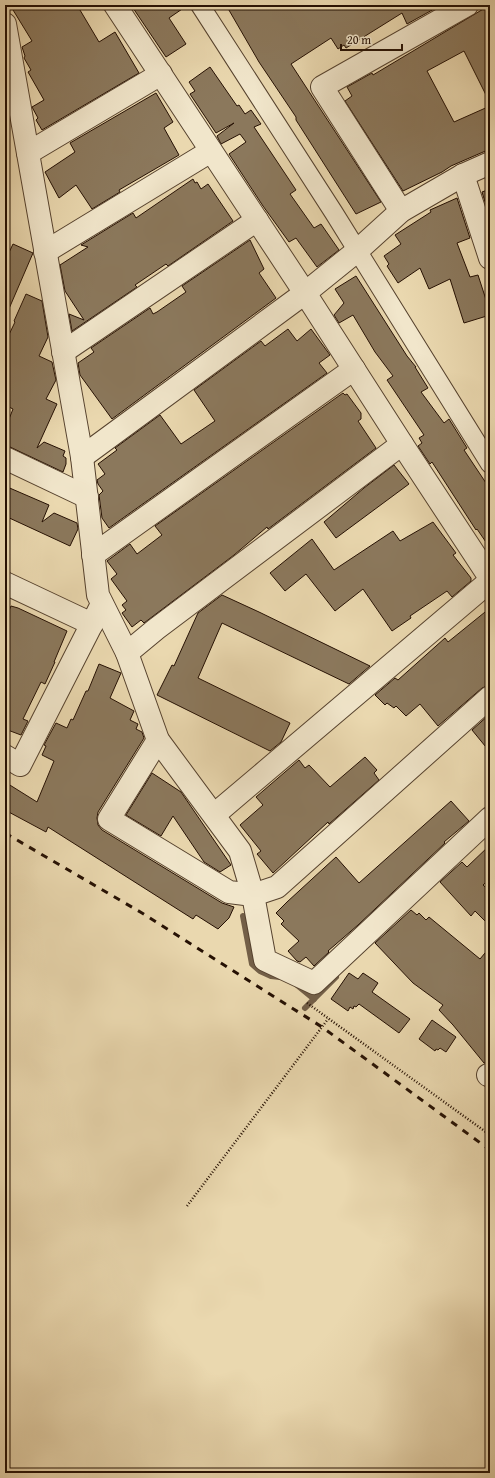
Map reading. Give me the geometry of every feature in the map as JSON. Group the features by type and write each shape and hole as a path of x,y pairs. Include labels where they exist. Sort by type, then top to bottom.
{"street":[{"path":"115,5 305,293 490,578"},
{"path":"200,5 357,251 490,464"},
{"path":"401,211 322,87 467,5"},
{"path":"5,24 82,457 98,595 127,653 158,740 240,851 253,895 265,960 314,983 490,818"},
{"path":"28,153 161,74"},
{"path":"45,252 211,151"},
{"path":"82,457 305,293 357,251 401,211 463,175 490,163"},
{"path":"463,175 490,258"},
{"path":"63,352 257,220"},
{"path":"93,555 354,370"},
{"path":"127,653 156,629 402,444"},
{"path":"5,458 86,497"},
{"path":"214,815 490,581"},
{"path":"5,582 92,624"},
{"path":"5,756 20,765 102,604"},
{"path":"158,740 109,819 229,892 253,895 277,888 490,696"}],"path":[{"path":"304,1001 490,1135"},
{"path":"187,1206 328,1019"}],"shaded area":[{"path":"99,1471 162,1472 169,1473 87,1473"}],"building":[{"path":"10,5 77,5 99,42 115,32 139,73 42,130 36,120 38,118 32,107 44,100 28,72 31,70 24,58 25,56 22,47 32,41"},
{"path":"131,5 188,5 169,18 186,44 166,57"},
{"path":"226,5 432,5 434,9 407,24 402,13 346,48 344,45 338,49 331,38 291,64 381,202 356,214 296,120 296,117 259,62"},
{"path":"490,5 490,103 464,51 427,71 454,122 490,106 490,149 451,166 403,191 345,101 352,96 347,87 372,73 373,75"},
{"path":"210,67 237,106 239,105 245,114 251,110 261,124 254,127 296,190 290,194 314,228 321,224 339,250 317,267 296,238 289,242 263,206 229,154 246,142 240,134 221,144 217,136 234,123 216,133 190,94 195,91 189,82"},
{"path":"156,93 173,122 164,128 179,155 119,190 120,192 92,209 76,185 59,198 45,172 75,152 70,143"},
{"path":"193,179 195,183 197,182 201,189 208,184 233,221 168,266 166,264 135,285 137,287 72,331 69,314 84,320 65,291 60,265 88,247 81,245 133,213 136,218"},
{"path":"490,189 490,218 482,192"},
{"path":"457,198 470,238 457,243 470,277 478,275 490,312 490,315 464,323 450,279 429,289 420,268 398,283 387,266 389,264 384,256 401,244 395,235 431,212 430,210"},
{"path":"250,240 264,269 259,273 276,298 112,419 80,375 78,363 94,352 91,348 150,308 153,314 186,292 182,286"},
{"path":"13,244 33,253 5,318 5,261"},
{"path":"356,276 407,356 416,367 428,388 421,392 444,423 449,419 467,448 464,450 490,489 490,548 477,529 476,530 432,462 430,464 418,446 422,443 419,438 424,435 387,380 393,376 375,352 353,315 339,323 334,315 344,303 335,289"},
{"path":"26,294 42,301 48,337 39,356 52,362 56,380 46,399 57,404 37,448 44,442 65,451 63,456 66,458 66,464 63,472 5,446 5,429 13,409 5,405 5,343"},
{"path":"288,329 297,341 311,329 330,355 319,363 327,373 109,528 102,518 99,495 103,491 97,480 105,474 98,464 117,450 115,448 160,415 181,444 215,421 194,390 261,341 265,346"},
{"path":"343,393 345,395 347,394 361,413 361,419 358,421 376,448 268,529 267,527 234,555 144,623 141,620 132,627 122,613 126,610 122,605 127,601 111,579 117,574 107,561 130,544 137,554 162,535 155,526"},
{"path":"394,465 409,484 336,538 324,522"},
{"path":"5,486 49,505 42,522 54,513 77,523 78,529 70,546 5,516"},
{"path":"433,522 456,553 453,555 471,578 471,581 452,597 447,591 410,616 411,618 392,631 363,589 335,611 306,574 285,591 270,573 312,539 334,570 393,531 400,541"},
{"path":"222,595 370,666 349,684 222,623 198,678 290,723 281,742 270,751 157,695 172,665 174,666 198,613"},
{"path":"11,606 67,631 45,684 41,682 23,719 28,721 21,735 5,729 5,619"},
{"path":"490,608 490,685 482,688 438,726 420,704 406,716 396,706 394,708 387,703 385,705 375,695 395,678 398,680 445,638 448,642"},
{"path":"99,664 121,673 110,698 134,711 130,720 138,724 136,729 142,732 144,738 98,812 98,825 102,830 222,903 234,907 229,918 218,929 196,915 193,919 48,827 46,832 5,810 5,782 37,802 54,761 42,755 46,746 44,745 56,723 67,728 71,719 73,720 86,691 88,691"},
{"path":"490,714 490,752 472,730"},
{"path":"365,757 377,770 374,773 379,780 329,824 328,822 273,873 257,854 261,851 240,825 263,805 256,797 299,760 305,768 309,765 330,787"},
{"path":"152,773 181,792 231,865 220,872 204,862 173,816 161,836 126,815"},
{"path":"451,801 469,821 444,842 445,843 358,925 328,951 329,952 314,966 306,957 300,962 297,961 288,951 299,941 281,924 284,921 276,913 336,857 359,883"},
{"path":"490,845 490,878 483,885 490,892 490,926 475,911 471,916 440,882 462,862 467,867"},
{"path":"411,910 417,915 419,913 426,920 429,917 480,959 490,947 490,1062 484,1063 439,1010 443,1005 413,983 375,943"},
{"path":"349,973 358,979 363,973 378,983 372,992 410,1019 399,1033 359,1004 356,1007 354,1006 353,1009 350,1007 348,1011 331,999"},
{"path":"432,1020 456,1037 446,1052 440,1048 438,1050 436,1049 435,1051 419,1039"}],"waterway":[{"path":"243,916 252,964 260,971 271,976 280,977"},
{"path":"305,1008 336,977"},
{"path":"297,985 314,999"}],"railway":[{"path":"5,833 142,913 322,1027 490,1150"}]}
